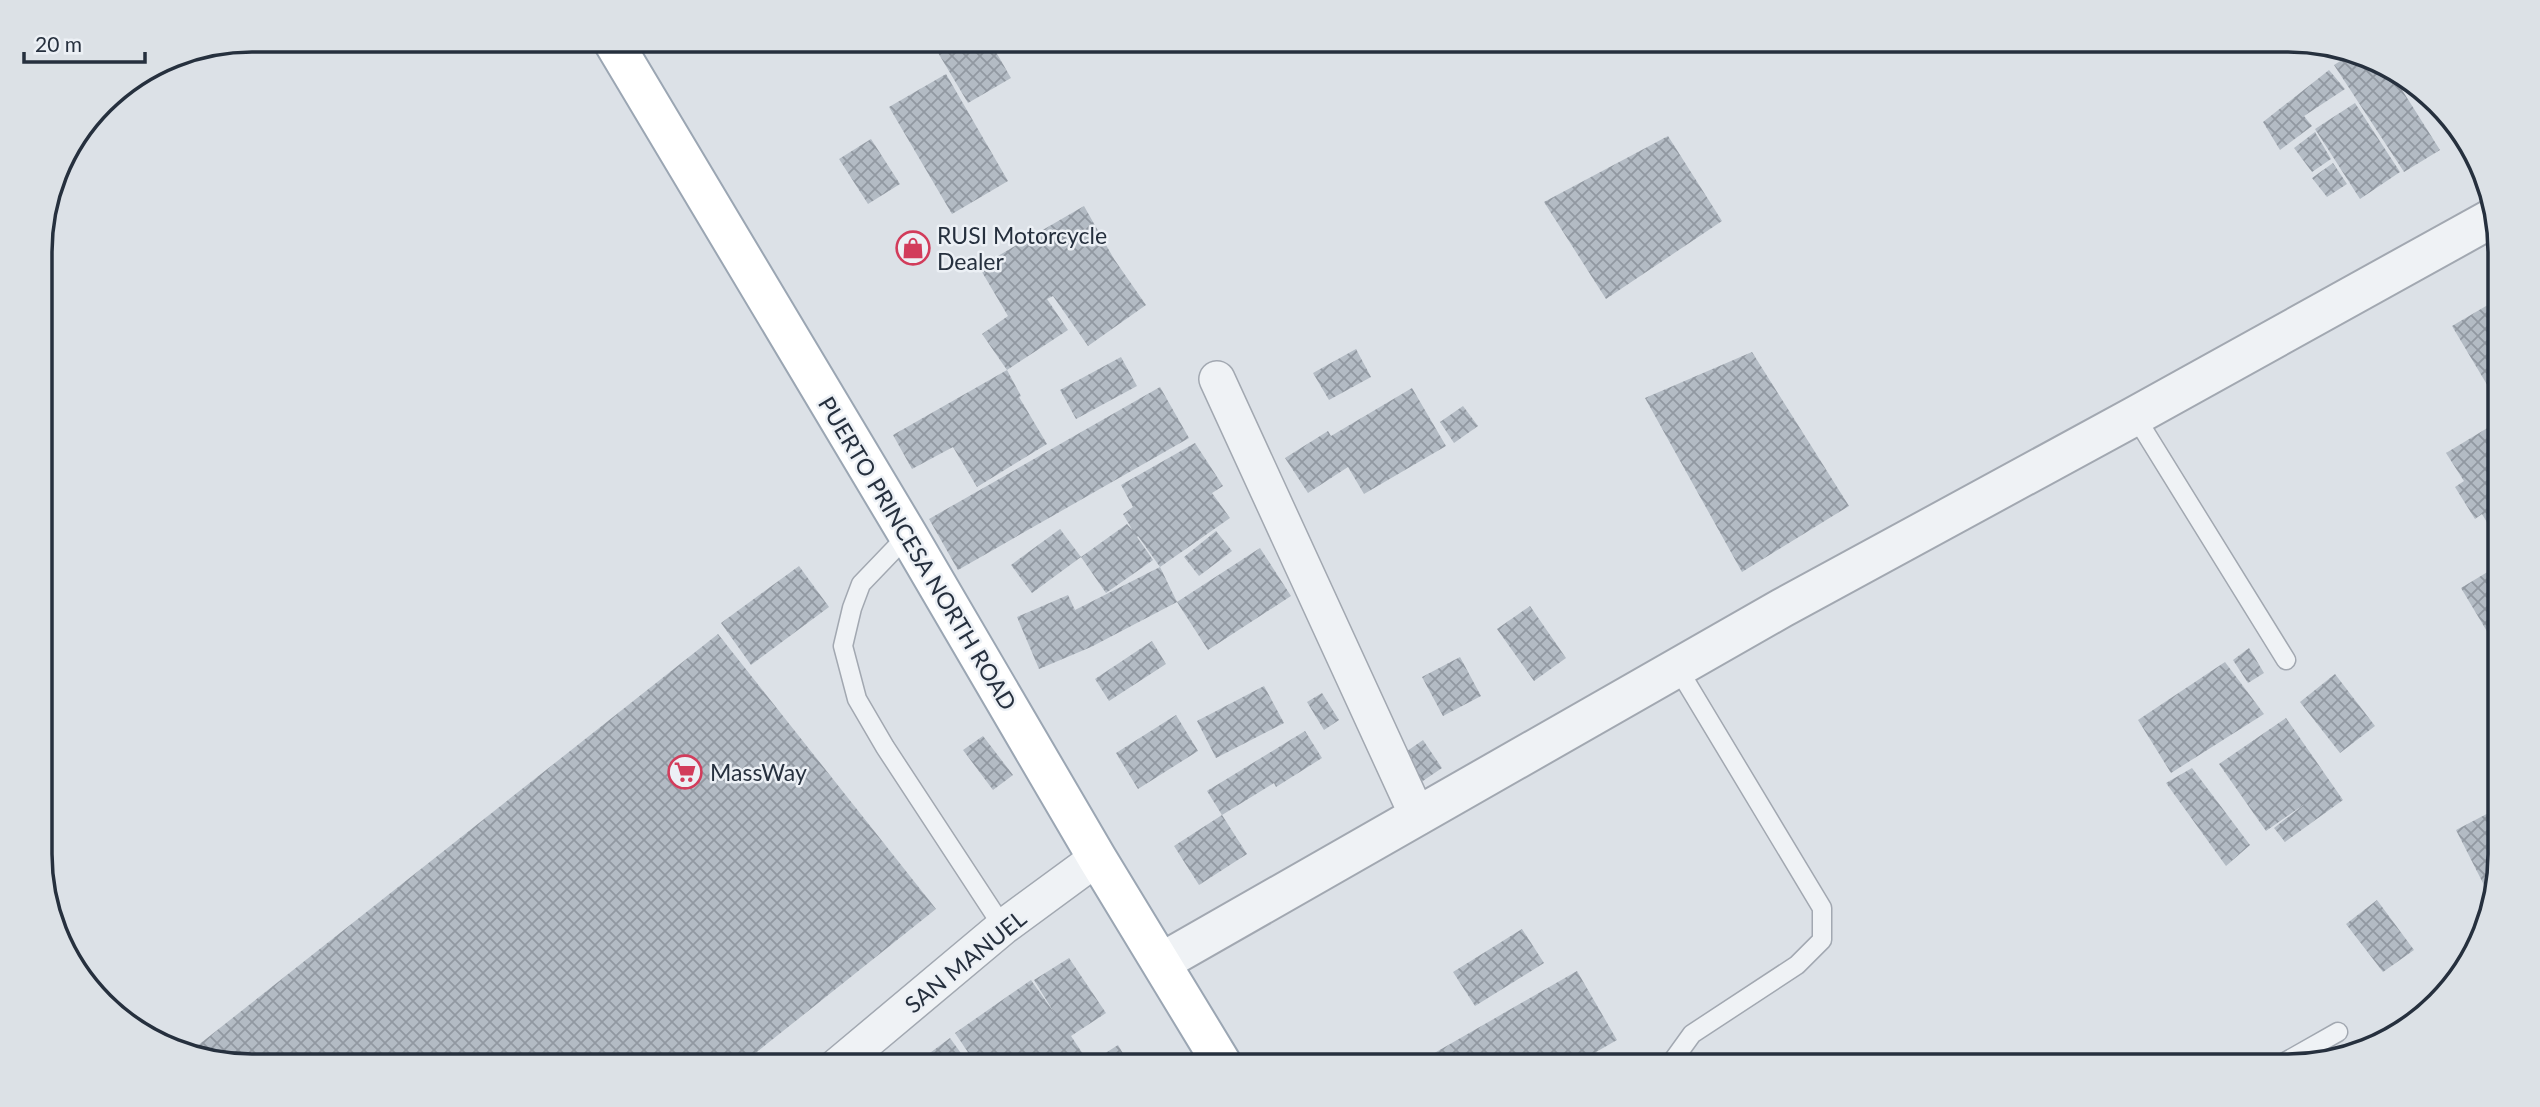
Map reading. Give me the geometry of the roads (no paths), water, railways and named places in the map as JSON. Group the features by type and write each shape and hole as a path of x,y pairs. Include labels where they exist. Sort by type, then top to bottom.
{"main road":[{"name":"PUERTO PRINCESA NORTH ROAD","path":"620,53 908,535 1097,859 1216,1054"}],"street":[{"path":"1162,962 1782,608 2485,222"},
{"path":"1217,379 1418,817"},
{"name":"SAN MANUEL","path":"852,1054 1003,927 1097,859"}],"lane":[{"path":"2135,416 2286,660"},
{"path":"908,535 861,584 843,646 857,699 1003,927"},
{"path":"1677,667 1822,908 1822,940 1797,965 1692,1034 1678,1054"},
{"path":"2299,1054 2338,1032"}],"place":[{"name":"RUSI Motorcycle Dealer","path":"913,248"},
{"name":"MassWay","path":"685,772"}]}
